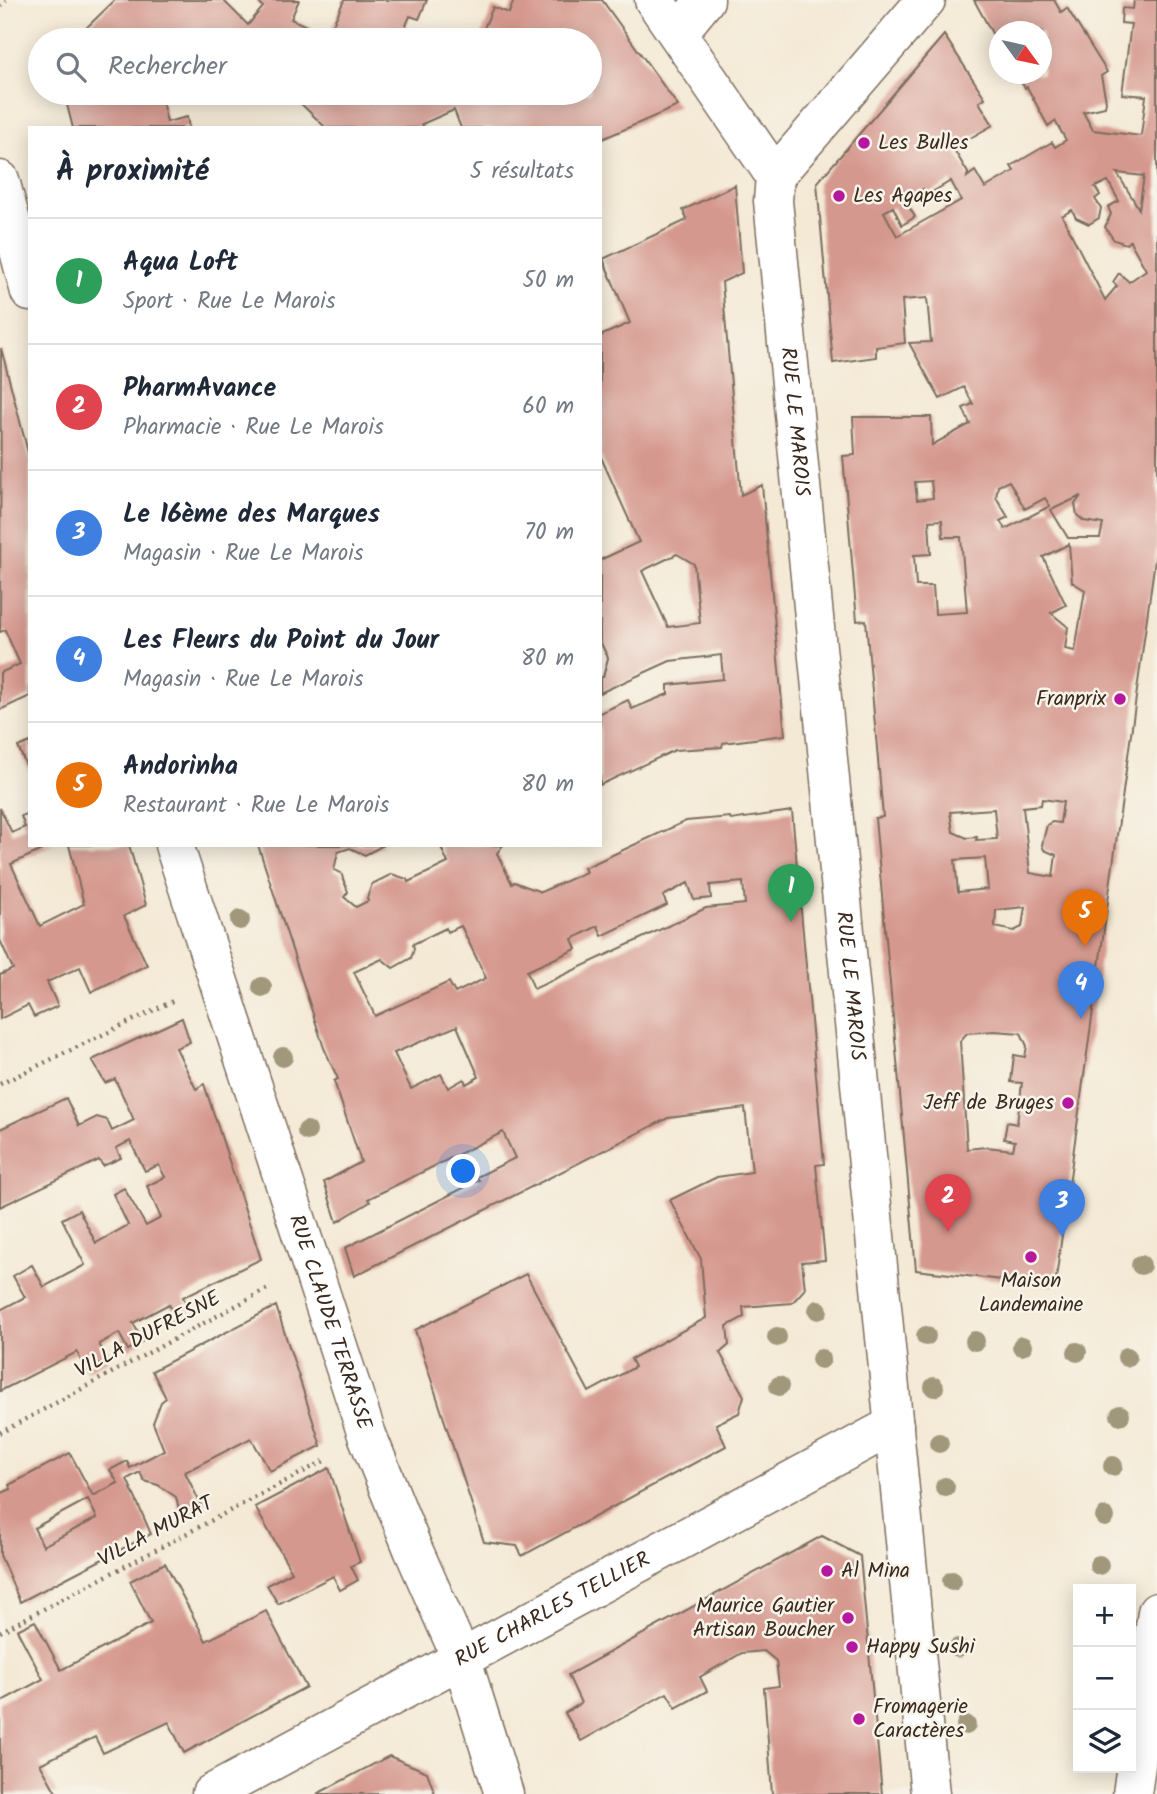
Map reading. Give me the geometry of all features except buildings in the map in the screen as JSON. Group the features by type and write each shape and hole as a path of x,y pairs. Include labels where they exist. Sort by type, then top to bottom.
{"street":[{"path":"654,0 775,176 926,0"},
{"path":"678,33 705,0"},
{"name":"RUE LE MAROIS","path":"775,176 775,215 930,1794"},
{"path":"0,180 28,285"},
{"name":"RUE CLAUDE TERRASSE","path":"175,847 367,1435 461,1660 504,1794"},
{"name":"RUE CHARLES TELLIER","path":"211,1794 894,1425"},
{"path":"1132,1794 1148,1737 1157,1612"}],"path":[{"path":"0,6 6,0"},
{"path":"0,1084 218,980"},
{"name":"VILLA DUFRESNE","path":"0,1433 312,1265"},
{"name":"VILLA MURAT","path":"0,1632 327,1460"}],"place":[{"name":"Les Bulles","path":"864,143"},
{"name":"Les Agapes","path":"839,196"},
{"name":"Franprix","path":"1120,699"},
{"name":"Aqua Loft","path":"791,922"},
{"name":"Andorinha","path":"1085,947"},
{"name":"Les Fleurs du Point du Jour","path":"1081,1019"},
{"name":"Jeff de Bruges","path":"1068,1103"},
{"name":"PharmAvance","path":"948,1232"},
{"name":"Le 16ème des Marques","path":"1062,1237"},
{"name":"Maison Landemaine","path":"1031,1257"},
{"name":"Al Mina","path":"827,1571"},
{"name":"Maurice Gautier Artisan Boucher","path":"848,1618"},
{"name":"Happy Sushi","path":"852,1647"},
{"name":"Fromagerie Caractères","path":"859,1719"}]}
